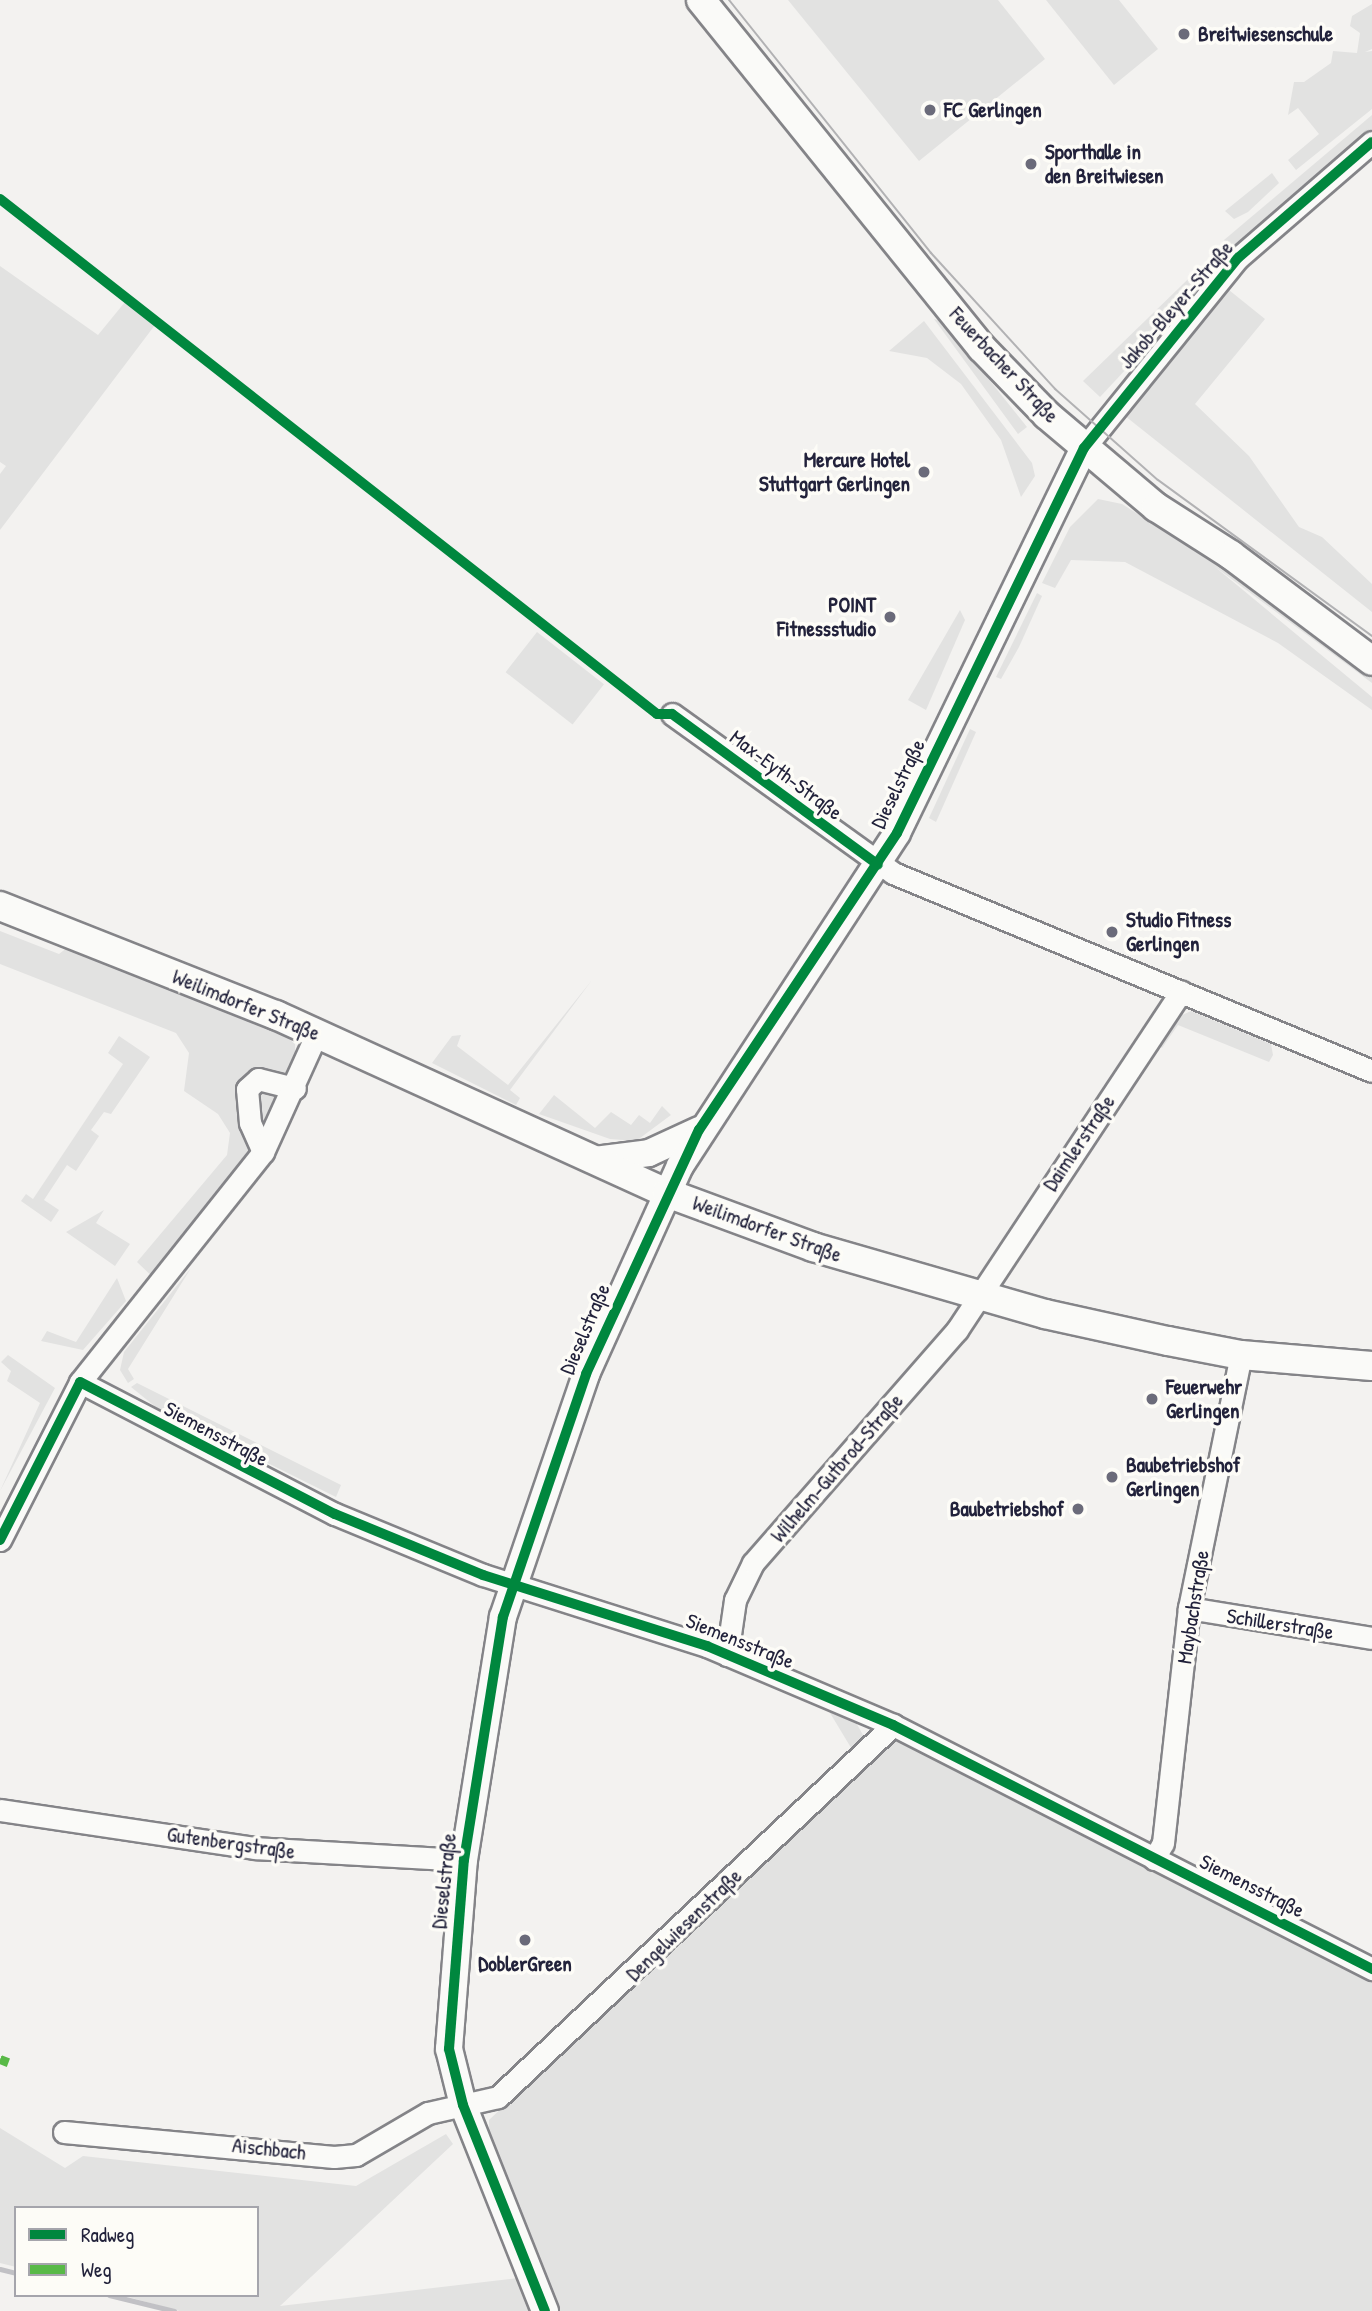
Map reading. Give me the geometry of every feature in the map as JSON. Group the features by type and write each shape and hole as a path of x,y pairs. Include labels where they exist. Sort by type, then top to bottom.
{"main road":[{"name":"Feuerbacher Straße","path":"701,0 982,348 1084,448 1372,661"},
{"name":"Weilimdorfer Straße","path":"0,906 317,1033 667,1193 822,1250 977,1296 1241,1355 1372,1366"}],"street":[{"name":"Jakob-Bleyer-Straße","path":"1084,448 1238,258 1372,142"},
{"name":"Dieselstraße","path":"545,2311 463,2105 449,2049 464,1860 514,1583 586,1374 667,1193 699,1130 878,865 1084,448"},
{"name":"Max-Eyth-Straße","path":"672,714 878,865 948,901 1181,991 1372,1071"},
{"name":"Daimlerstraße","path":"977,1296 1181,991"},
{"path":"0,1540 80,1382 263,1152 295,1088 317,1033"},
{"path":"263,1152 250,1123 247,1089 258,1079 295,1088"},
{"path":"596,1160 649,1153 699,1130"},
{"name":"Wilhelm-Gutbrod-Straße","path":"727,1655 735,1600 753,1563 957,1330 977,1296"},
{"name":"Maybachstraße","path":"1154,1859 1163,1843 1189,1608 1241,1355"},
{"name":"Siemensstraße","path":"80,1382 274,1487 514,1583 727,1655 892,1725 1372,1969"},
{"name":"Schillerstraße","path":"1189,1608 1372,1638"},
{"name":"Dengelwiesenstraße","path":"463,2105 498,2097 513,2084 892,1725"},
{"name":"Gutenbergstraße","path":"0,1810 255,1849 464,1860"},
{"name":"Aischbach","path":"64,2132 334,2157 356,2155 428,2113 463,2105"}],"shaded area":[{"name":"FC Gerlingen","path":"788,0 998,0 1045,59 919,161"},
{"path":"1046,0 1119,0 1158,49 1114,85"},
{"path":"1372,4 1372,49 1365,52 1372,51 1372,109 1296,170 1288,160 1319,134 1298,108 1288,115 1294,82 1304,82 1331,63 1333,51 1357,53 1360,33 1350,26 1352,16"},
{"path":"1372,115 1372,142 1238,258 1224,240"},
{"path":"1272,173 1279,183 1248,212 1234,219 1225,211"},
{"path":"1214,254 1225,263 1100,397 1083,381"},
{"path":"0,266 98,335 125,302 155,325 0,530 0,474 6,466 0,462"},
{"path":"1224,286 1265,319 1195,404 1249,456 1299,527 1322,537 1372,584 1372,612 1120,412"},
{"path":"934,319 942,321 1027,427 1018,434"},
{"path":"924,321 1032,463 1035,476 1021,497 1001,440 961,384 927,358 889,351"},
{"path":"1098,499 1122,504 1230,572 1372,674 1372,683 1214,566 1372,697 1372,710 1278,643 1125,562 1071,560 1055,588 1042,583 1070,527"},
{"path":"1037,593 1042,596 1019,647 1001,679 996,677"},
{"path":"960,610 965,620 926,710 908,700"},
{"path":"537,632 604,684 573,725 506,672"},
{"path":"970,729 976,732 936,822 929,818"},
{"path":"0,931 59,954 72,944 244,1002 295,1044 295,1088 160,1284 137,1262 227,1155 230,1133 218,1114 184,1091 189,1053 176,1033 0,964"},
{"path":"592,980 510,1090 520,1098 516,1105 432,1063 452,1036 461,1035 457,1046 508,1085"},
{"path":"1191,1011 1271,1044 1273,1055 1269,1062 1178,1025 1162,1048 1154,1043 1167,1022"},
{"path":"119,1036 150,1057 111,1114 104,1112 91,1130 99,1136 76,1171 67,1165 44,1200 59,1210 51,1222 21,1201 26,1194 33,1199 123,1064 108,1053"},
{"path":"554,1095 595,1128 611,1112 631,1125 639,1115 650,1123 662,1106 671,1115 636,1141 610,1139 539,1114"},
{"path":"104,1210 96,1223 130,1244 115,1266 66,1232"},
{"path":"191,1268 128,1369 134,1379 128,1383 120,1370 124,1352"},
{"path":"117,1278 126,1301 83,1350 41,1341 47,1331 76,1342"},
{"path":"8,1355 55,1388 0,1491 40,1403 7,1381 11,1371 1,1362"},
{"path":"137,1383 341,1485 336,1497 157,1408 131,1387"},
{"path":"827,1708 854,1719 868,1744 856,1756"},
{"path":"900,1735 1372,1981 1372,2311 558,2311 489,2151 489,2120"},
{"path":"0,2128 65,2168 83,2156 356,2186 446,2134 453,2144 280,2306 518,2278 531,2311 179,2311 128,2297 259,2297 259,2206 14,2206 14,2266 0,2263"}],"waterway":[{"name":"Aischbach","path":"0,2269 14,2272"},
{"name":"Aischbach","path":"117,2297 174,2311"}],"tram line":[{"path":"729,0 931,253 1055,389 1158,480 1372,636"}],"marked path":[{"path":"0,2059 8,2062"}],"cycle path":[{"path":"545,2311 463,2105 449,2049 464,1860 503,1617 586,1374 699,1130 897,833 1084,448 1238,258 1372,142"},
{"path":"0,199 657,714 672,714 878,865"},
{"path":"0,1540 80,1382 335,1514 483,1575 707,1646 893,1725 1372,1969"}],"place":[{"name":"Breitwiesenschule","path":"1184,34"},
{"name":"FC Gerlingen","path":"930,110"},
{"name":"Sporthalle in den Breitwiesen","path":"1031,164"},
{"name":"Mercure Hotel Stuttgart Gerlingen","path":"924,472"},
{"name":"POINT Fitnessstudio","path":"890,617"},
{"name":"Studio Fitness Gerlingen","path":"1112,932"},
{"name":"Feuerwehr Gerlingen","path":"1152,1399"},
{"name":"Baubetriebshof Gerlingen","path":"1112,1477"},
{"name":"Baubetriebshof","path":"1078,1509"},
{"name":"DoblerGreen","path":"525,1940"}]}
